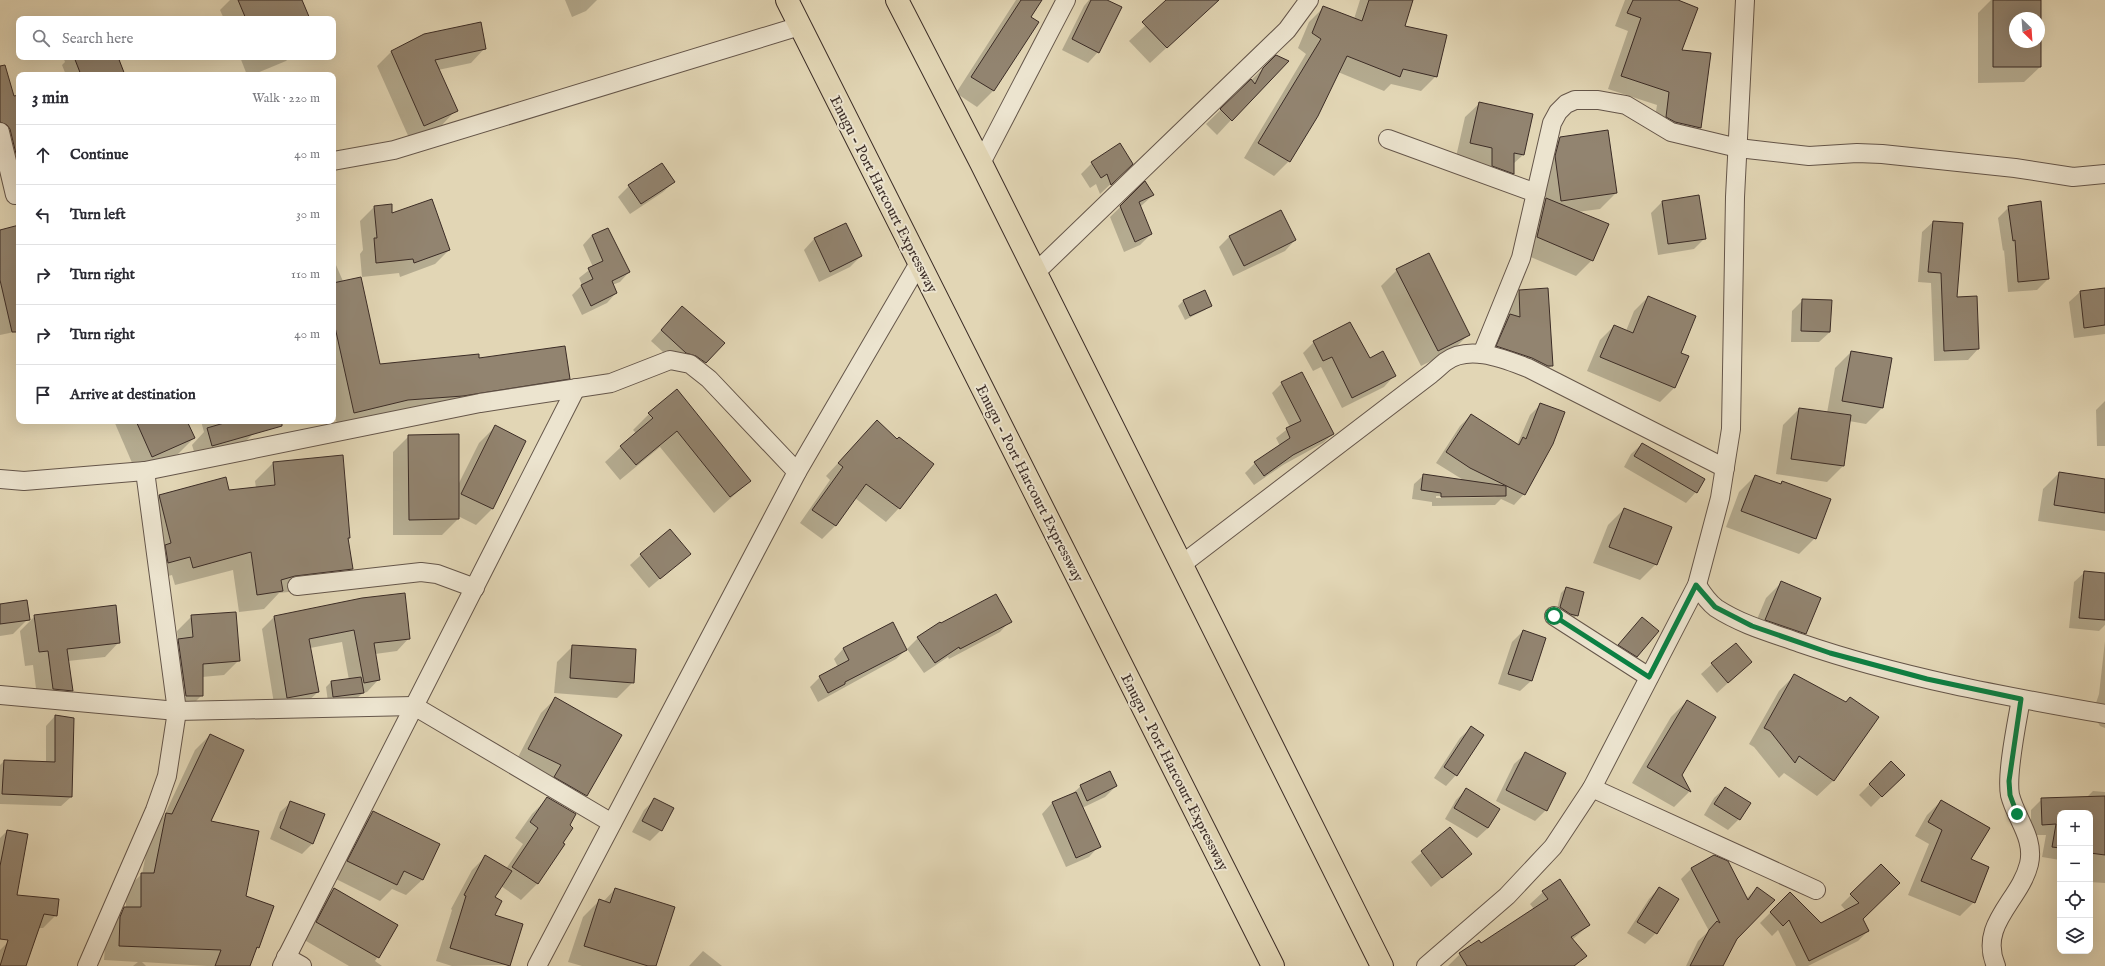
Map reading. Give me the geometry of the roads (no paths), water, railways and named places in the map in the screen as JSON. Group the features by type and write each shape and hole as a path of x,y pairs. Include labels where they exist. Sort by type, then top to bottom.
{"highway":[{"name":"Enugu - Port Harcourt Expressway","path":"787,0 1273,966"},
{"path":"897,0 981,163 1382,966"}],"street":[{"path":"981,163 1066,0"},
{"path":"1035,273 1287,30 1309,0"},
{"path":"1426,966 1507,896 1548,853 1592,788 1696,585 1720,498 1731,429 1735,197 1745,0"},
{"path":"336,160 394,150 800,26"},
{"path":"1482,354 1521,258 1552,123 1558,112 1566,104 1575,100 1598,100 1626,105 1671,132 1738,148 1809,156 1857,153 1882,154 2016,168 2073,176 2105,174"},
{"path":"0,132 11,196"},
{"path":"1388,140 1536,193"},
{"path":"537,966 797,472 918,263"},
{"path":"1181,565 1446,361 1464,355 1482,354 1501,358 1528,368 1725,468"},
{"path":"0,479 24,481 145,471 480,403 611,383 670,360 690,364 709,379 797,472"},
{"path":"302,966 284,962 576,388"},
{"path":"88,966 155,810 167,776 177,711 145,471"},
{"path":"297,586 421,572 437,574 475,588"},
{"path":"1696,585 1715,607 1752,626 1830,653 1927,679 2021,699 2105,714"},
{"path":"1554,616 1649,677"},
{"path":"0,695 177,711 414,706 612,823"},
{"path":"1996,966 1992,942 1995,922 2023,882 2029,863 2030,848 2026,831 2010,795 2009,781 2021,699"},
{"path":"1592,788 1816,890"}]}
